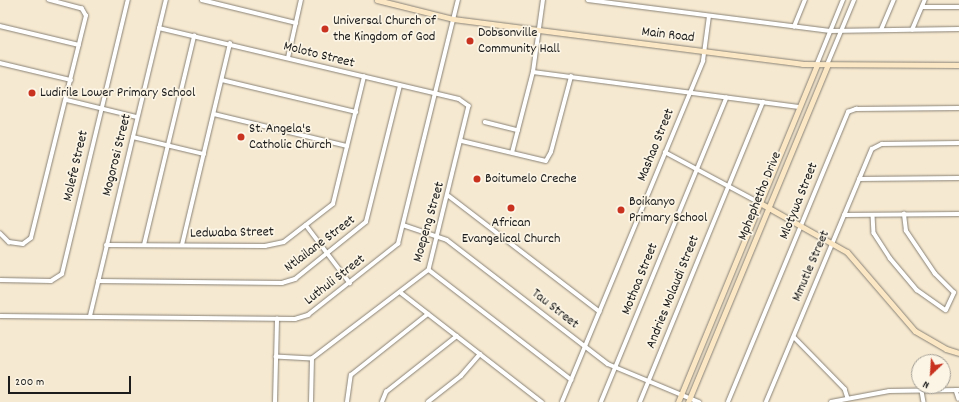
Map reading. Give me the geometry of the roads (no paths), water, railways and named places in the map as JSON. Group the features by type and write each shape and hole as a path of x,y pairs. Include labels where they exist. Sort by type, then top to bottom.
{"street":[{"path":"0,233 9,242 23,244 32,238 67,100 86,16 82,9 49,0"},
{"name":"Molefe Street","path":"0,280 51,281 60,277 100,108 128,0"},
{"name":"Mogorosi Street","path":"90,316 166,0"},
{"path":"202,0 296,23"},
{"path":"288,58 301,0"},
{"name":"Main Road","path":"377,0 453,19 817,65 959,65"},
{"name":"Luthuli Street","path":"0,316 303,318 396,247 403,225 458,0"},
{"path":"512,154 533,72 543,0"},
{"path":"588,0 615,2 830,32 959,29"},
{"path":"794,27 805,0"},
{"name":"Mphephetho Drive","path":"678,402 843,0"},
{"name":"Mphephetho Drive","path":"689,400 854,0"},
{"path":"882,30 894,0"},
{"path":"912,30 925,0"},
{"path":"922,7 959,6"},
{"name":"Mashao Street","path":"562,402 666,152 689,92 704,51 709,16"},
{"path":"0,26 79,45"},
{"name":"Moloto Street","path":"159,28 465,101 469,109"},
{"path":"144,245 194,36"},
{"path":"182,245 230,44"},
{"path":"0,62 71,80"},
{"path":"533,72 799,107"},
{"name":"Ledwaba Street","path":"106,245 274,246 306,226 332,204 364,77"},
{"path":"462,142 543,161 550,157 571,77"},
{"path":"222,80 356,112"},
{"name":"Ntlailane Street","path":"98,281 282,283 295,279 366,222 400,86"},
{"name":"Mothoa Street","path":"602,402 726,98"},
{"path":"67,100 137,117"},
{"name":"Andries Molaudi Street","path":"640,402 763,102"},
{"name":"Mlotywa Street","path":"728,402 851,110 959,108"},
{"name":"Moepeng Street","path":"312,359 429,270 449,196 469,109"},
{"path":"214,114 347,146"},
{"path":"485,122 518,130"},
{"path":"132,137 204,154"},
{"name":"Mmutle Street","path":"767,402 872,149 882,144 959,143"},
{"path":"666,152 769,207 832,243 857,261 882,295 915,331 946,349 959,353"},
{"path":"859,179 959,178"},
{"path":"449,196 600,312"},
{"path":"873,215 874,233 890,258 917,290 946,310 954,293 935,274 906,231 904,214"},
{"path":"844,215 959,214"},
{"name":"Tau Street","path":"403,225 439,235 586,347 616,368 681,395 689,400 699,402"},
{"path":"306,226 350,283"},
{"path":"429,270 572,380"},
{"path":"400,292 542,402"},
{"path":"347,402 351,375 428,314"},
{"path":"275,402 277,319"},
{"path":"382,402 386,392 457,336"},
{"path":"794,338 845,389 848,398"},
{"path":"428,402 461,376 480,354"},
{"path":"276,357 312,359 312,402"},
{"path":"958,390 959,399"},
{"path":"830,402 886,391 911,391"}],"place":[{"name":"Universal Church of the Kingdom of God","path":"325,29"},
{"name":"Dobsonville Community Hall","path":"470,41"},
{"name":"Ludirile Lower Primary School","path":"32,93"},
{"name":"St. Angela's Catholic Church","path":"241,137"},
{"name":"Boitumelo Creche","path":"477,179"},
{"name":"African Evangelical Church","path":"511,208"},
{"name":"Boikanyo Primary School","path":"621,210"}]}
